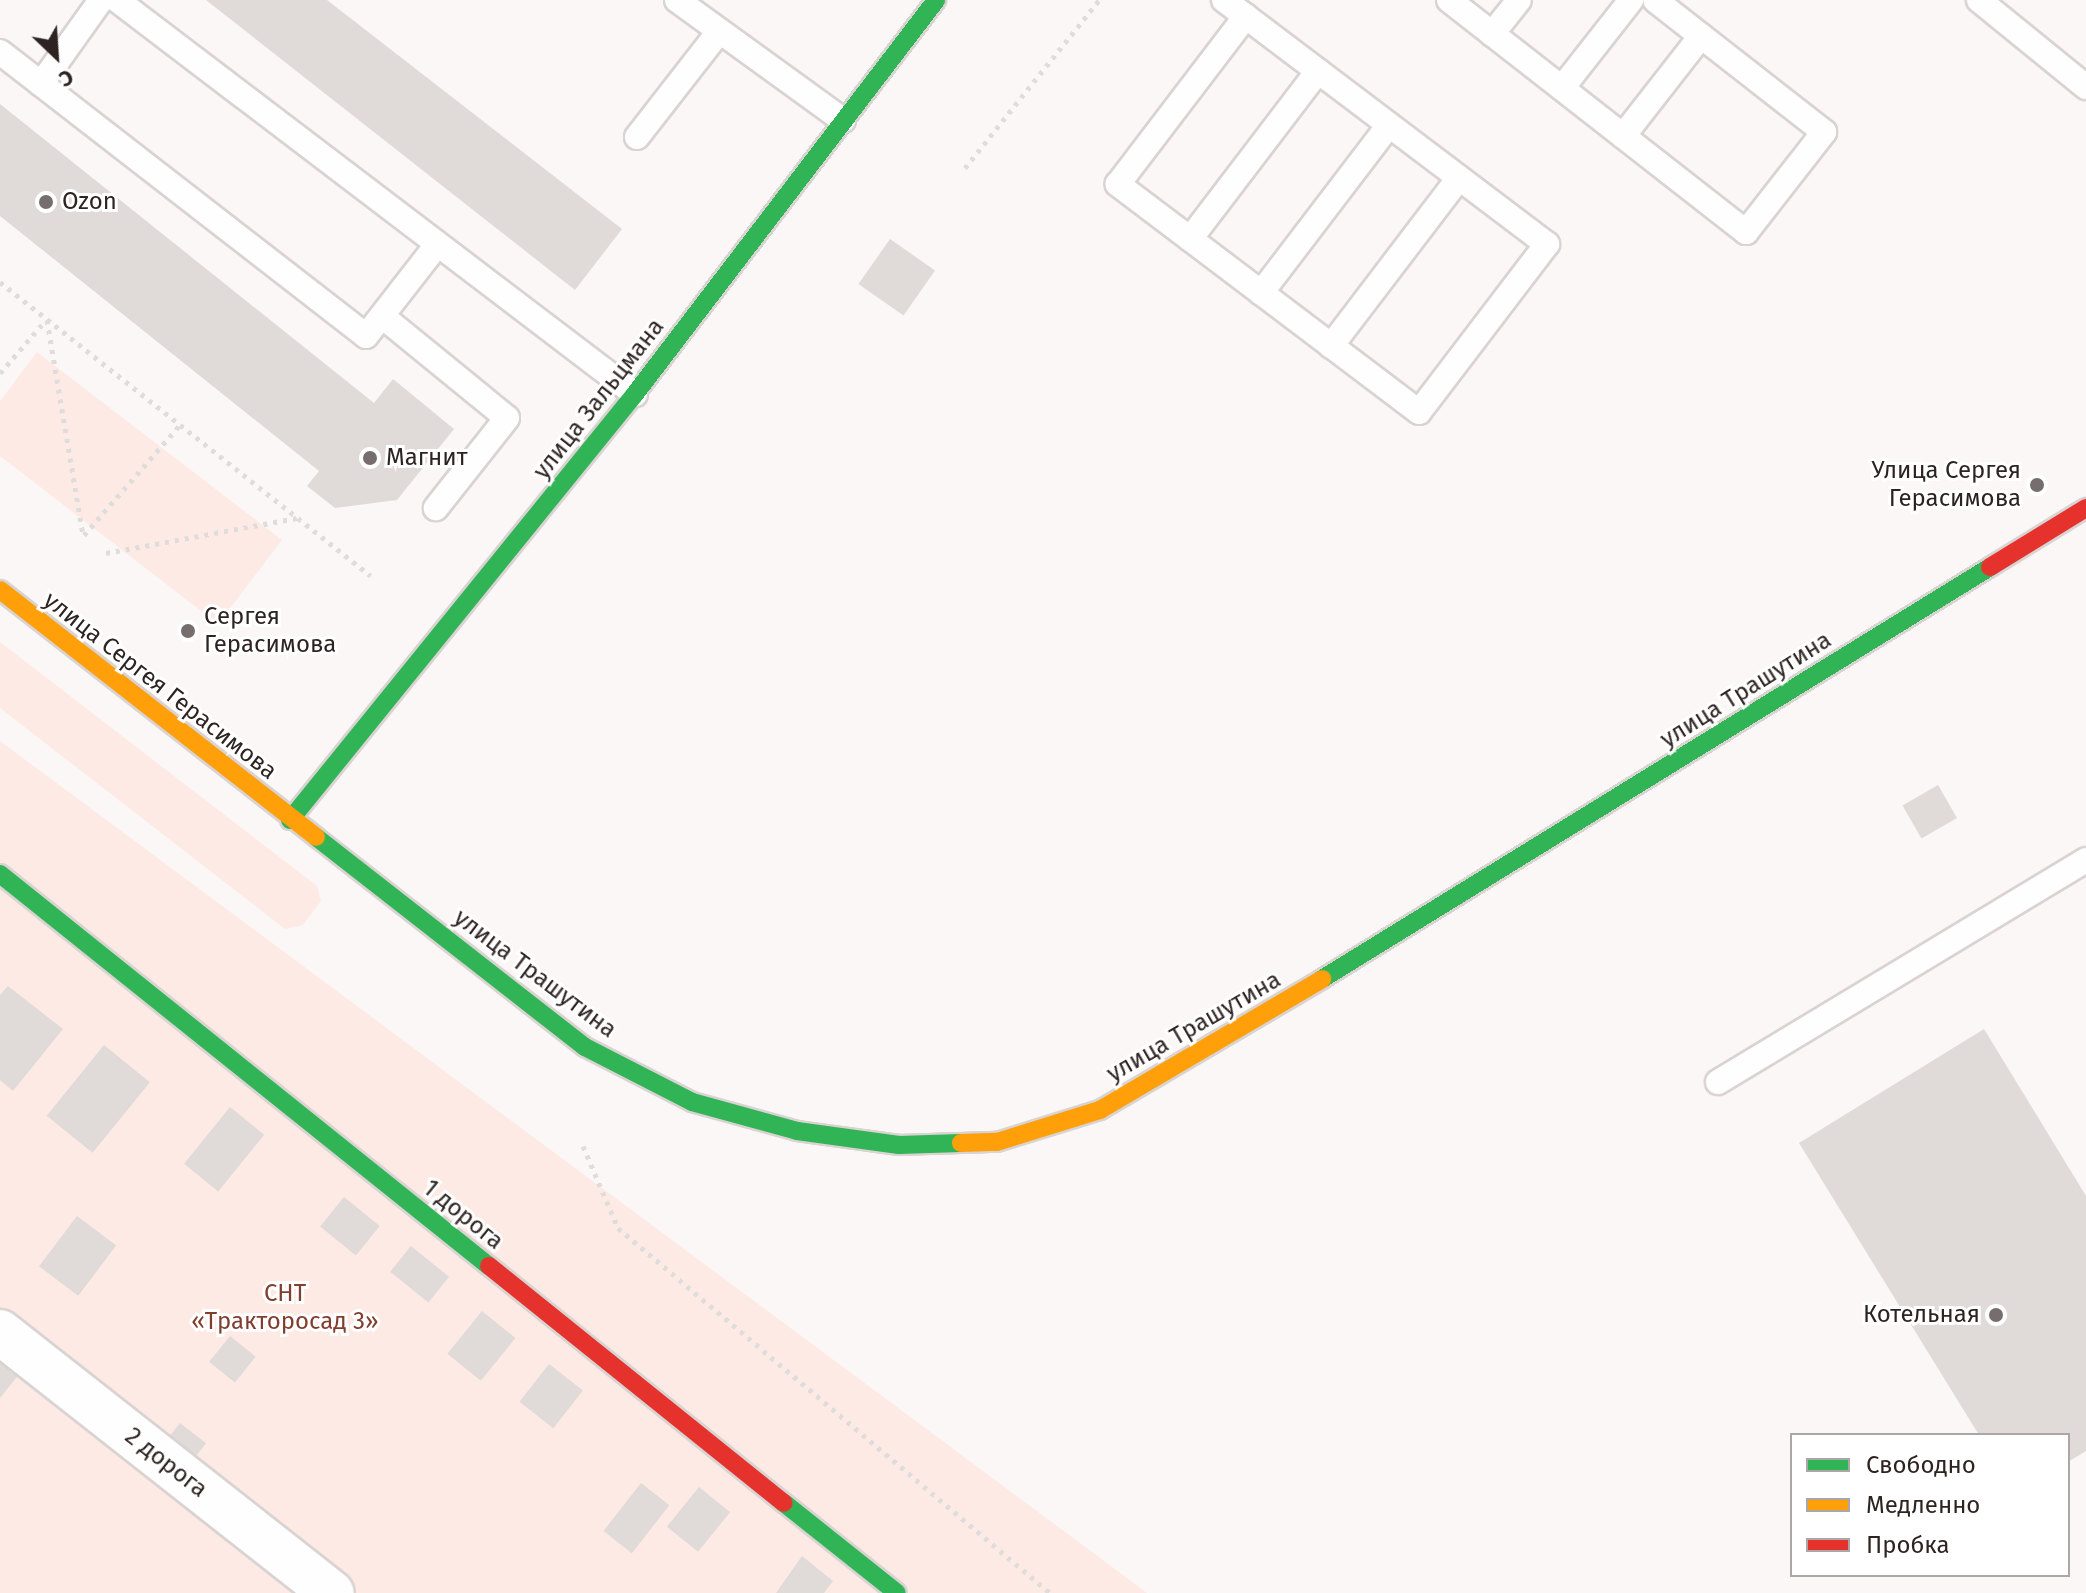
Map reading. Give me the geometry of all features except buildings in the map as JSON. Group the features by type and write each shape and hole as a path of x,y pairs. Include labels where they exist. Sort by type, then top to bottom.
{"street":[{"name":"улица Зальцмана","path":"290,820 635,394 936,0"},
{"name":"улица Трашутина","path":"290,820 585,1047 692,1102 797,1131 899,1145 997,1142 1100,1110 1184,1064 2086,508"},
{"name":"улица Сергея Герасимова","path":"0,590 290,820"},
{"name":"1 дорога","path":"0,874 897,1593"},
{"name":"2 дорога","path":"0,1332 332,1593"}],"lane":[{"path":"41,84 101,0"},
{"path":"117,0 436,246 635,394"},
{"path":"677,0 718,33 843,120"},
{"path":"1224,0 1246,16 1547,244 1419,412 1118,184 1246,16"},
{"path":"1449,0 1746,232 1824,132 1655,0"},
{"path":"1492,34 1519,0"},
{"path":"1562,88 1631,0"},
{"path":"1979,0 2086,87"},
{"path":"637,137 718,33"},
{"path":"1623,136 1701,36"},
{"path":"0,52 366,336 436,246"},
{"path":"1190,239 1318,71"},
{"path":"1261,293 1389,125"},
{"path":"1331,346 1459,178"},
{"path":"382,316 507,418 436,508"},
{"path":"1718,1082 2086,860"}],"path":[{"path":"965,168 1099,0"},
{"path":"0,282 371,576"},
{"path":"0,373 47,319"},
{"path":"47,319 83,536 180,425"},
{"path":"106,553 297,518"},
{"path":"583,1146 618,1228 1050,1593"}],"green space":[{"path":"37,352 282,540 218,624 0,456 0,401"},
{"path":"0,642 317,886 321,901 303,925 285,929 0,708"},
{"name":"СНТ «Тракторосад 3»","path":"0,741 1115,1569 1147,1593 0,1593"}],"traffic: fast":[{"path":"290,820 635,394 936,0"},
{"path":"1322,979 1990,567"},
{"path":"316,837 585,1047 692,1102 797,1131 899,1145 961,1143"},
{"path":"0,874 489,1266"},
{"path":"784,1503 897,1593"}],"traffic: slow":[{"path":"0,590 316,837"},
{"path":"961,1143 997,1142 1100,1110 1322,979"}],"traffic: jam":[{"path":"1990,567 2086,508"},
{"path":"489,1266 784,1503"}],"place":[{"name":"Ozon","path":"46,202"},
{"name":"Магнит","path":"370,458"},
{"name":"Улица Сергея Герасимова","path":"2037,485"},
{"name":"Сергея Герасимова","path":"188,631"},
{"name":"Котельная","path":"1996,1315"}]}
